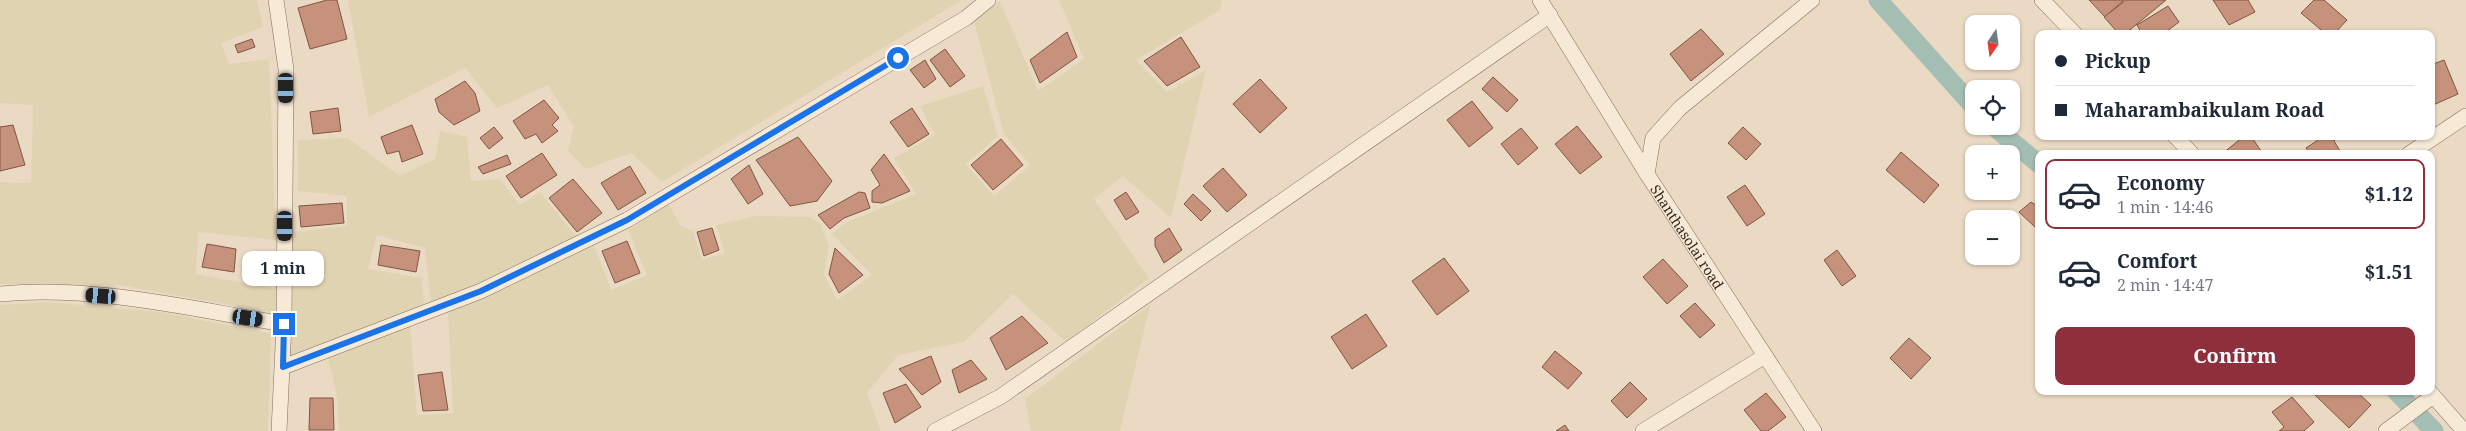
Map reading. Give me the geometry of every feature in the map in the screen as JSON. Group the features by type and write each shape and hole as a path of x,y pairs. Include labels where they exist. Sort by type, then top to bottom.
{"street":[{"path":"276,0 286,69 284,324 279,431"},
{"path":"283,367 481,291 627,220 966,18 988,0"},
{"path":"1540,0 1647,174"},
{"name":"Shanthasolai road","path":"1812,0 1680,108 1653,138 1647,174 1814,431"},
{"path":"2042,0 2070,30"},
{"path":"935,431 1000,397 1550,16"},
{"path":"2435,137 2466,116"},
{"path":"2179,140 2188,150"},
{"path":"2415,150 2430,140"},
{"path":"0,294 30,291 119,297 284,324"},
{"path":"1643,431 1765,356"},
{"path":"2386,431 2429,395"},
{"path":"2433,395 2464,431"}],"shaded area":[{"path":"0,0 257,0 263,27 221,43 229,64 269,59 276,240 198,232 196,274 276,289 276,313 118,285 0,284 0,182 31,183 33,105 0,103"},
{"path":"348,0 962,0 662,182 631,153 586,169 568,151 574,127 548,85 497,108 465,68 369,117"},
{"path":"1059,0 1222,0 1220,10 1136,60 1167,92 1206,70 1171,218 1123,176 1094,199 1149,278 1066,342 1013,294 964,342 898,355 867,393 881,431 339,431 337,396 327,355 410,324 417,415 453,413 448,310 594,245 611,290 647,275 628,230 668,203 681,226 693,231 702,260 725,253 716,225 756,216 811,217 821,225 829,245 824,274 837,300 872,275 832,234 847,222 916,194 894,158 935,135 920,106 983,86 998,136 966,164 994,196 1030,165 1004,134 974,22 1000,1 1038,91 1084,59"},
{"path":"440,131 467,137 471,181 500,179 520,205 540,192 579,240 431,304 425,248 377,235 368,269 422,278 424,307 288,360 292,232 347,226 347,196 298,191 298,140 348,138 400,176 435,159"},
{"path":"48,302 162,312 271,334 268,431 0,431 0,305"},
{"path":"1150,305 1120,431 1031,431 1025,399"}],"building":[{"path":"327,0 337,0 347,39 310,49 298,8"},
{"path":"2089,0 2124,0 2105,17"},
{"path":"2126,0 2166,0 2130,30 2115,30 2104,17"},
{"path":"2213,0 2248,0 2255,12 2229,25"},
{"path":"2314,0 2324,0 2347,20 2338,30 2321,30 2301,13"},
{"path":"2168,6 2179,22 2168,30 2140,30 2137,25"},
{"path":"1701,29 1724,54 1691,81 1670,54"},
{"path":"1067,32 1077,57 1040,83 1030,60"},
{"path":"1181,37 1200,67 1167,86 1144,61"},
{"path":"252,39 255,47 238,53 235,45"},
{"path":"945,49 965,76 950,87 930,60"},
{"path":"925,60 936,79 924,88 910,70"},
{"path":"2444,60 2458,94 2435,104 2435,63"},
{"path":"1493,77 1518,100 1507,112 1482,89"},
{"path":"1260,79 1287,108 1260,133 1233,104"},
{"path":"465,81 475,93 480,111 454,125 439,112 435,99"},
{"path":"544,100 559,118 552,125 558,131 542,143 536,134 525,139 513,121"},
{"path":"1472,101 1493,128 1469,147 1447,120"},
{"path":"338,108 341,131 313,134 310,112"},
{"path":"912,108 929,134 908,147 890,122"},
{"path":"13,125 25,165 0,171 0,127"},
{"path":"412,125 423,154 402,162 399,151 387,154 381,137"},
{"path":"1577,126 1602,157 1580,174 1555,144"},
{"path":"494,127 503,138 489,149 480,138"},
{"path":"1743,127 1761,144 1746,160 1728,143"},
{"path":"1521,128 1538,148 1518,165 1501,144"},
{"path":"798,137 832,181 817,201 790,206 756,160"},
{"path":"1001,139 1023,165 993,190 971,165"},
{"path":"2239,140 2254,140 2260,150 2227,150"},
{"path":"2318,140 2335,140 2340,150 2307,150 2306,148"},
{"path":"1901,152 1939,185 1924,203 1886,170"},
{"path":"542,153 557,175 521,198 506,176"},
{"path":"884,154 910,191 882,203 872,202 872,191 880,185 871,170"},
{"path":"507,155 511,164 483,174 478,167"},
{"path":"749,165 763,194 748,204 731,179"},
{"path":"630,166 646,193 618,210 601,183"},
{"path":"1223,168 1247,195 1227,212 1203,186"},
{"path":"573,179 602,213 577,232 549,198"},
{"path":"1745,185 1765,214 1747,226 1727,197"},
{"path":"859,192 865,193 870,208 844,218 830,229 818,215"},
{"path":"1126,192 1139,212 1126,220 1114,200"},
{"path":"1193,194 1211,211 1201,221 1184,204"},
{"path":"2031,202 2035,204 2035,227 2020,213"},
{"path":"342,203 344,223 301,227 299,206"},
{"path":"712,228 719,250 704,256 697,232"},
{"path":"1169,228 1182,250 1164,263 1155,246 1155,238"},
{"path":"627,241 640,273 615,283 602,251"},
{"path":"207,244 236,249 234,272 202,267"},
{"path":"381,245 420,251 416,272 378,265"},
{"path":"835,248 863,275 839,293 829,274"},
{"path":"1837,250 1856,276 1842,286 1824,260"},
{"path":"1444,258 1469,291 1437,315 1412,281"},
{"path":"1663,259 1688,286 1667,304 1643,277"},
{"path":"1695,303 1715,325 1700,338 1680,316"},
{"path":"1366,314 1387,346 1352,369 1331,337"},
{"path":"1022,316 1048,343 1006,370 990,338"},
{"path":"1909,338 1931,358 1911,379 1890,358"},
{"path":"1555,351 1582,373 1568,389 1542,367"},
{"path":"931,356 941,382 922,395 899,369"},
{"path":"971,360 987,379 959,393 952,370"},
{"path":"442,372 448,410 423,411 418,375"},
{"path":"1630,382 1647,399 1627,418 1611,401"},
{"path":"906,384 921,407 895,423 883,393"},
{"path":"1766,393 1786,417 1768,431 1761,431 1744,410"},
{"path":"2315,395 2360,395 2371,405 2349,428"},
{"path":"2292,397 2314,422 2304,431 2279,431 2284,427 2272,412"},
{"path":"310,398 333,398 334,430 309,430"},
{"path":"1565,425 1569,431 1556,431"}],"waterway":[{"path":"1878,0 1965,97"},
{"path":"2004,135 2035,161"},
{"path":"2400,395 2434,431"}],"route":[{"path":"284,324 283,367 481,291 627,220 898,58"}]}
